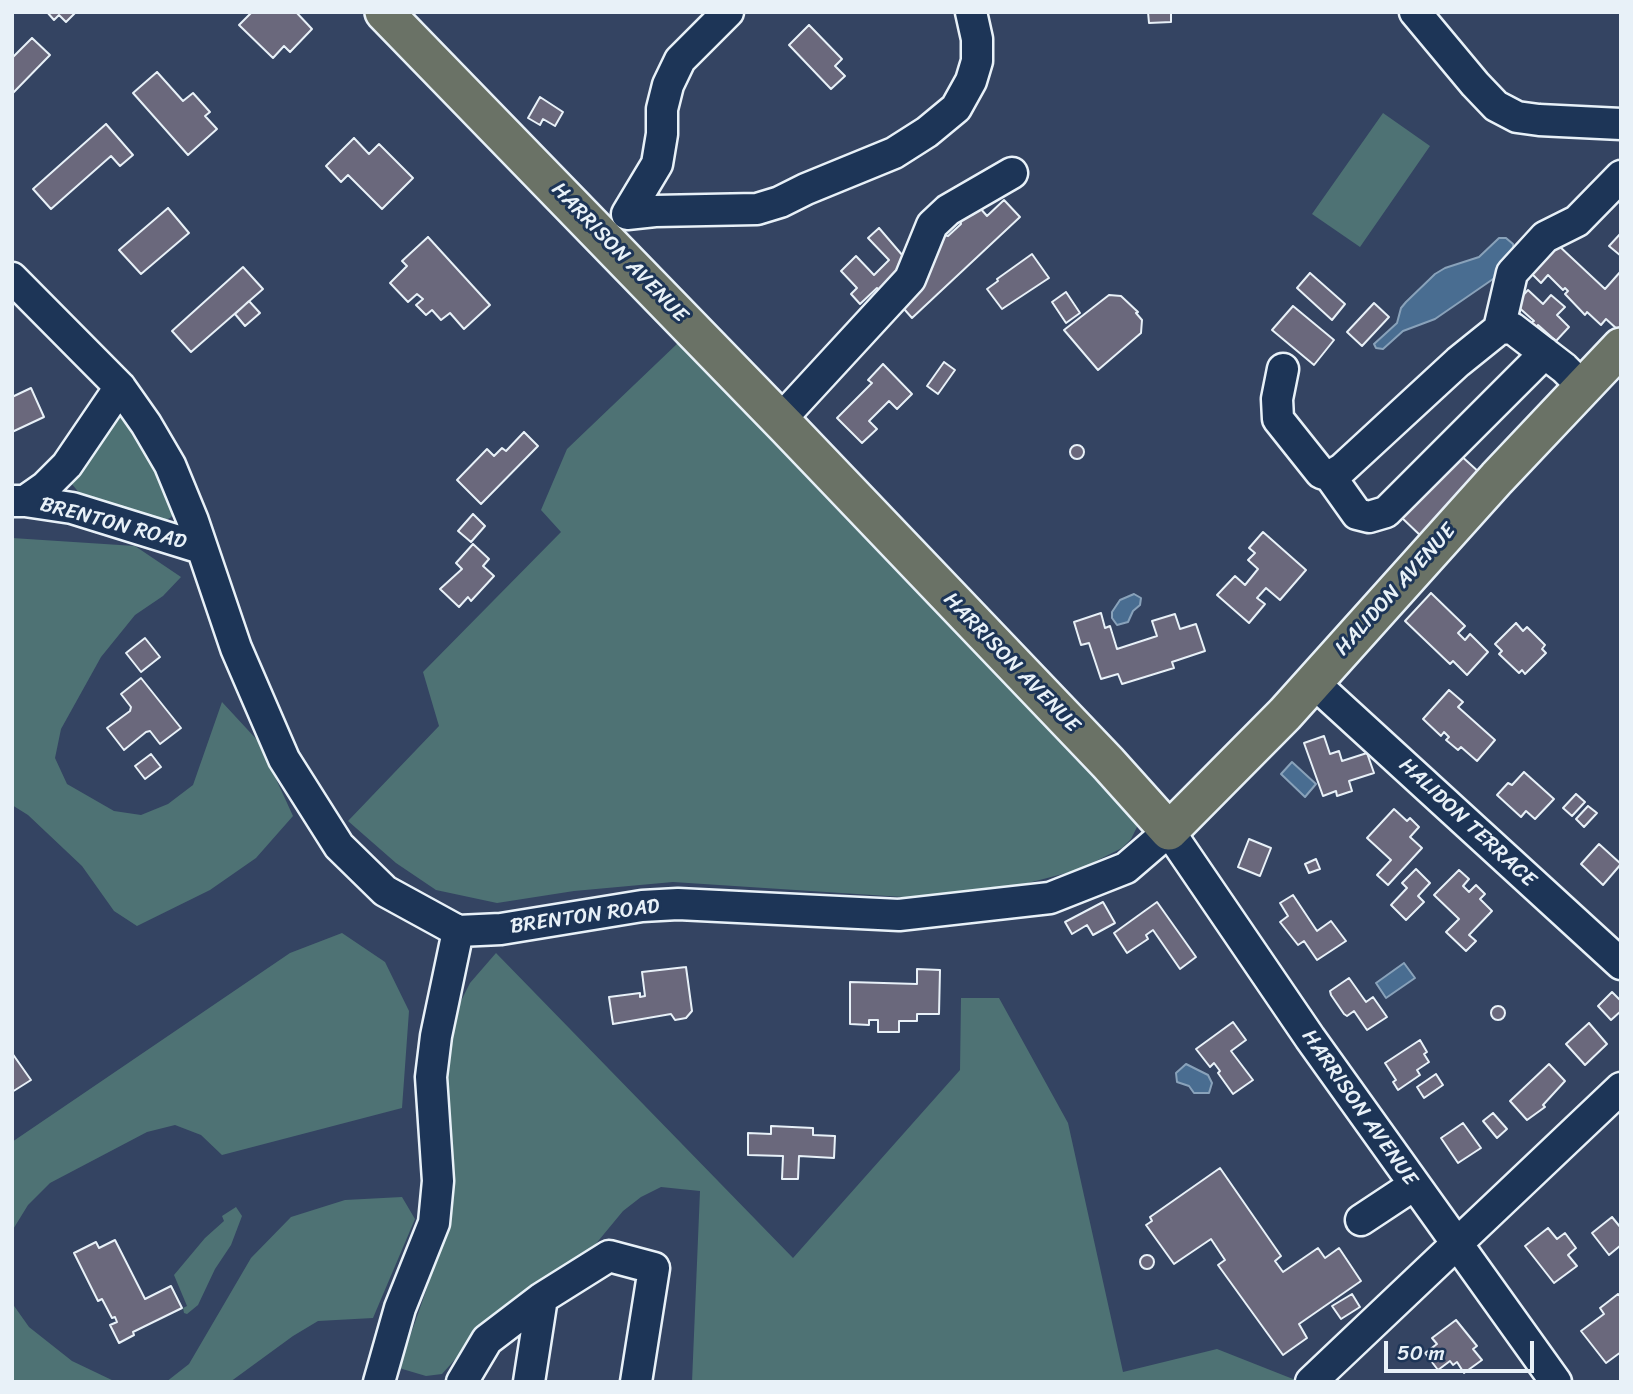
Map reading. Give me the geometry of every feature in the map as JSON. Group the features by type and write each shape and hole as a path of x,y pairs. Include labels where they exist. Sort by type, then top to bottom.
{"main road":[{"name":"HARRISON AVENUE","path":"384,12 616,226 780,420 1169,831"},
{"name":"HALIDON AVENUE","path":"1169,831 1285,714 1497,478 1621,346"}],"street":[{"path":"616,226 657,164 667,85 680,60 729,12"},
{"path":"616,226 655,211 757,209 780,202 894,153 927,132 956,108 971,81 977,61 974,18 971,12"},
{"path":"1415,12 1496,106 1517,117 1621,124"},
{"path":"780,420 910,279 932,225 948,210 1012,173"},
{"path":"1499,329 1512,273 1545,237 1577,221 1621,176"},
{"path":"12,278 120,387"},
{"path":"1330,476 1342,469 1458,362 1499,329 1511,328 1545,353 1583,387"},
{"path":"1283,369 1277,399 1278,419 1321,473 1330,476 1357,514 1369,517 1386,512 1545,353"},
{"name":"BRENTON ROAD","path":"19,501 45,487 67,465 120,387 170,465 254,694 284,759 342,851 385,891 458,931 502,929 642,906 742,906 899,915 1050,898 1126,868 1169,831"},
{"name":"BRENTON ROAD","path":"19,501 72,509 201,548"},
{"name":"HALIDON TERRACE","path":"1312,682 1621,964"},
{"name":"HARRISON AVENUE","path":"1169,831 1310,1038 1556,1382"},
{"path":"379,1382 400,1308 433,1223 438,1181 431,1077 436,1036 458,931"},
{"path":"1311,1382 1621,1088"},
{"path":"1361,1220 1414,1185"},
{"path":"461,1382 487,1340 542,1298 609,1256 654,1268 636,1382"},
{"path":"528,1382 542,1298"}],"green space":[{"path":"1383,113 1430,146 1360,247 1312,214"},
{"path":"679,342 1133,816 1137,827 1122,848 1078,870 1001,890 918,898 673,882 574,891 497,903 436,890 396,863 348,821 439,726 423,672 561,532 541,510 567,449"},
{"path":"122,414 150,458 174,514 170,518 165,520 81,495 71,483 75,473 114,418"},
{"path":"12,538 135,546 181,577 163,596 135,615 101,657 61,729 55,758 67,784 114,811 141,815 168,804 193,785 222,702 259,742 293,816 256,858 210,890 137,926 114,911 82,866 28,815 12,805"},
{"path":"342,933 385,962 409,1011 402,1108 222,1155 201,1135 175,1125 147,1132 50,1183 28,1205 12,1231 12,1142 290,953"},
{"path":"496,953 793,1258 960,1070 961,998 999,998 1068,1123 1123,1372 1217,1349 1298,1381 692,1382 700,1191 661,1187 641,1197 623,1211 580,1263 467,1346 442,1374 426,1376 399,1368 428,1285 452,1190 447,1055 456,1011 470,983"},
{"path":"402,1197 415,1219 373,1318 318,1321 230,1382 166,1382 189,1364 251,1258 291,1217 345,1200"},
{"path":"236,1207 242,1216 231,1245 215,1269 198,1305 187,1314 184,1313 183,1308 187,1306 174,1275 205,1238 224,1221 222,1216"},
{"path":"12,1303 29,1327 72,1361 116,1382 12,1382"}],"water":[{"path":"1499,238 1506,238 1513,244 1514,252 1496,277 1435,319 1403,331 1383,349 1376,348 1374,344 1397,323 1401,308 1435,274 1479,257"},
{"path":"1134,594 1141,598 1140,605 1133,611 1128,622 1117,625 1112,618 1112,612 1120,600"},
{"path":"1292,762 1316,784 1305,797 1281,774"},
{"path":"1404,963 1415,978 1386,998 1376,983"},
{"path":"1186,1064 1208,1075 1212,1083 1209,1093 1194,1093 1189,1086 1177,1082 1176,1073"}],"building":[{"path":"47,12 76,12 66,22 59,15 54,20"},
{"path":"252,12 296,12 312,29 290,52 284,46 273,58 239,25"},
{"path":"1148,12 1171,12 1171,22 1149,23"},
{"path":"809,25 842,59 835,66 845,76 831,89 789,45"},
{"path":"32,38 50,55 12,94 12,58"},
{"path":"157,72 183,101 193,93 210,112 205,116 217,129 188,155 133,93"},
{"path":"540,97 563,112 555,126 543,119 540,125 528,118"},
{"path":"106,124 133,155 120,166 111,156 51,209 33,189"},
{"path":"354,138 369,154 379,144 413,178 382,209 348,175 341,182 326,166"},
{"path":"1004,200 1020,217 912,318 897,301 930,270 922,262 939,234 948,236 961,224 960,218 972,215 980,208 987,216"},
{"path":"168,208 189,233 141,274 119,250"},
{"path":"879,228 909,263 880,291 877,288 860,304 851,294 857,288 841,271 856,256 874,275 889,260 868,238"},
{"path":"1621,233 1621,256 1609,246"},
{"path":"428,237 490,305 464,329 450,313 441,320 432,310 426,315 416,305 423,299 417,294 408,302 390,283 407,266 402,261"},
{"path":"1558,245 1605,289 1621,271 1621,326 1617,329 1606,319 1601,325 1587,312 1585,315 1565,294 1568,291 1565,288 1563,290 1548,275 1541,283 1527,269 1542,253 1547,258"},
{"path":"1032,254 1049,278 1002,309 987,289"},
{"path":"243,267 263,289 191,352 172,331"},
{"path":"1310,273 1345,304 1332,320 1297,288"},
{"path":"1528,290 1543,304 1551,295 1565,307 1557,315 1569,327 1556,341 1538,325 1536,328 1531,323 1534,321 1515,304"},
{"path":"1066,292 1080,313 1066,323 1052,302"},
{"path":"1109,295 1121,296 1138,312 1136,313 1142,320 1141,333 1098,370 1064,330"},
{"path":"249,301 260,313 245,326 235,314"},
{"path":"1374,303 1389,317 1362,346 1347,332"},
{"path":"1293,306 1334,340 1314,365 1272,330"},
{"path":"944,362 955,370 938,394 927,386"},
{"path":"883,364 912,394 897,409 889,401 869,421 877,429 862,443 837,418 872,383 868,380"},
{"path":"31,388 44,417 12,432 12,397"},
{"path":"524,432 538,446 481,504 457,480 487,449 494,456 502,448 506,451"},
{"path":"1077,445 1082,447 1082,457 1077,459 1072,457 1070,452 1072,447"},
{"path":"1458,453 1481,474 1423,538 1400,516"},
{"path":"473,514 485,526 471,542 458,531"},
{"path":"1263,532 1306,570 1280,600 1266,588 1257,598 1265,604 1249,623 1217,595 1235,576 1245,585 1258,569 1248,560 1255,553 1249,548"},
{"path":"473,544 489,559 483,566 494,576 471,601 468,597 459,607 440,589 462,569 456,563"},
{"path":"1431,593 1465,626 1458,633 1465,640 1470,634 1488,652 1467,675 1453,661 1450,664 1405,621"},
{"path":"1101,613 1105,628 1110,626 1117,649 1157,636 1152,621 1175,614 1180,629 1196,624 1205,651 1172,662 1174,668 1122,684 1118,674 1101,679 1089,643 1081,645 1074,622"},
{"path":"1516,623 1523,631 1527,627 1545,645 1542,649 1546,653 1525,674 1522,670 1519,673 1499,654 1502,651 1495,644"},
{"path":"145,638 160,657 141,672 126,653"},
{"path":"141,678 181,728 160,744 150,731 146,732 124,750 107,728 130,711 131,707 121,694"},
{"path":"1449,690 1463,702 1458,707 1495,740 1477,761 1461,747 1458,750 1446,740 1449,737 1444,732 1441,736 1423,719"},
{"path":"1324,736 1330,754 1339,751 1342,761 1367,753 1374,773 1349,781 1352,791 1337,796 1336,791 1323,796 1304,743"},
{"path":"151,754 161,767 145,779 135,766"},
{"path":"1524,772 1554,799 1535,819 1526,811 1521,817 1497,795 1508,783 1512,785"},
{"path":"1576,794 1585,802 1572,816 1563,808"},
{"path":"1588,806 1597,813 1584,827 1576,819"},
{"path":"1394,809 1407,821 1410,818 1419,827 1410,837 1422,848 1388,885 1377,875 1391,860 1367,838"},
{"path":"1249,839 1271,848 1260,876 1238,867"},
{"path":"1599,844 1621,864 1603,885 1581,864"},
{"path":"1316,859 1320,869 1309,873 1305,864"},
{"path":"1416,869 1430,883 1418,896 1424,902 1406,920 1391,905 1407,888 1402,883"},
{"path":"1459,870 1469,879 1463,886 1469,892 1476,885 1485,894 1480,899 1492,911 1469,935 1476,941 1466,951 1446,932 1459,919 1434,895"},
{"path":"1293,895 1317,931 1331,921 1346,941 1317,960 1304,941 1298,945 1280,922 1288,916 1280,903"},
{"path":"1103,902 1115,923 1093,935 1087,925 1072,934 1065,922"},
{"path":"1157,902 1196,957 1180,969 1153,930 1146,935 1148,939 1127,953 1114,933"},
{"path":"686,967 692,1011 686,1018 675,1020 671,1014 613,1024 609,997 640,993 640,997 645,996 642,972"},
{"path":"917,969 940,970 939,1014 917,1014 917,1021 899,1021 899,1032 878,1032 878,1020 869,1020 869,1025 850,1024 850,982 917,984"},
{"path":"1349,978 1366,1002 1373,997 1387,1017 1367,1030 1354,1011 1347,1016 1344,1014 1331,995 1330,991"},
{"path":"1612,992 1621,1001 1621,1011 1611,1020 1598,1006"},
{"path":"1498,1006 1503,1008 1503,1018 1498,1020 1493,1018 1491,1013 1493,1008"},
{"path":"1233,1022 1246,1040 1231,1051 1253,1080 1233,1094 1214,1063 1210,1067 1196,1049"},
{"path":"1589,1023 1607,1044 1585,1065 1566,1044"},
{"path":"1420,1040 1429,1062 1417,1070 1420,1075 1398,1090 1393,1082 1396,1080 1385,1063"},
{"path":"12,1053 31,1080 12,1092"},
{"path":"1549,1064 1565,1081 1543,1105 1545,1107 1527,1120 1510,1101"},
{"path":"1436,1074 1443,1085 1424,1098 1417,1087"},
{"path":"1493,1113 1507,1129 1497,1138 1483,1121"},
{"path":"1463,1123 1481,1148 1458,1163 1441,1138"},
{"path":"771,1126 813,1128 813,1135 835,1136 834,1158 799,1156 798,1179 782,1179 783,1156 748,1155 748,1133 771,1134"},
{"path":"1220,1168 1281,1256 1275,1261 1283,1272 1318,1248 1325,1258 1339,1248 1361,1281 1299,1324 1307,1338 1283,1355 1218,1265 1225,1260 1211,1239 1174,1264 1146,1225 1152,1221 1150,1217"},
{"path":"1612,1217 1621,1228 1621,1245 1609,1255 1592,1233"},
{"path":"1548,1228 1557,1239 1565,1233 1576,1248 1568,1255 1577,1266 1554,1283 1525,1246"},
{"path":"115,1240 145,1299 171,1286 182,1308 133,1332 134,1335 119,1343 110,1325 117,1322 115,1317 112,1318 102,1299 98,1301 74,1253 96,1242 99,1248"},
{"path":"1147,1255 1152,1257 1152,1267 1147,1269 1142,1267 1140,1262 1142,1257"},
{"path":"1352,1294 1360,1307 1341,1319 1332,1306"},
{"path":"1618,1294 1621,1297 1621,1352 1606,1363 1581,1331 1604,1314 1600,1308"},
{"path":"1456,1320 1477,1346 1473,1349 1482,1360 1464,1373 1457,1362 1453,1365 1450,1361 1438,1370 1425,1353 1437,1344 1432,1338"}]}
